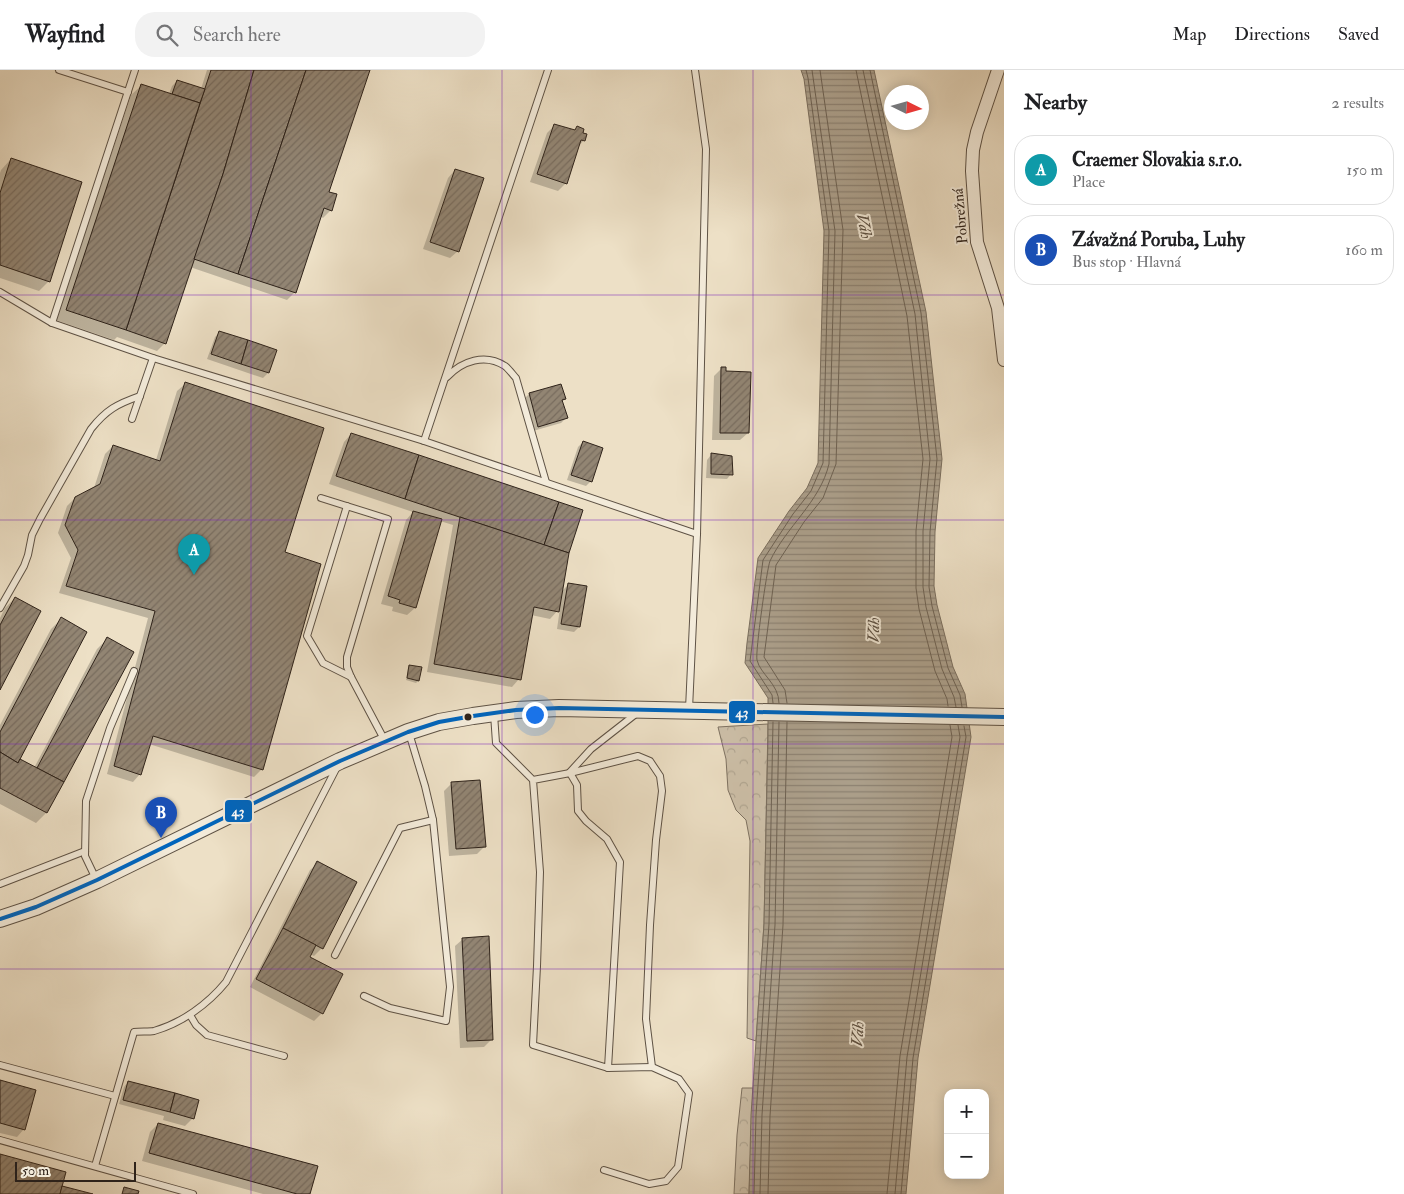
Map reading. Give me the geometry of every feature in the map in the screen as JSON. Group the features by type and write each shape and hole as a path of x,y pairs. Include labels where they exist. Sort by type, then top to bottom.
{"street":[{"name":"Pobrežná","path":"998,70 977,132 972,166 977,242 998,308 1004,360"},
{"path":"0,919 36,907 97,880 340,761 408,732 445,721 494,713 559,708 1004,717"}],"lane":[{"path":"59,70 128,92"},
{"path":"52,322 135,70"},
{"path":"424,441 548,70"},
{"path":"689,711 697,534 706,149 695,70"},
{"path":"0,292 52,322 153,358 424,441 697,534"},
{"path":"132,419 153,358"},
{"path":"446,378 455,368 471,361 484,359 494,361 506,367 516,378 546,482"},
{"path":"0,608 24,566 32,535 91,429 112,408 140,396"},
{"path":"321,498 388,518 347,657 347,667 351,677 385,741"},
{"path":"347,506 307,636 322,663 351,677"},
{"path":"97,880 85,856 86,801 110,728 134,672"},
{"path":"570,773 591,749 642,709"},
{"path":"494,713 496,743 534,780 540,872 533,1045 608,1068 652,1067 678,1079 689,1093 678,1167 666,1181 650,1184 604,1170"},
{"path":"364,996 390,1008 446,1021 450,986 433,820 425,786 408,732"},
{"path":"534,780 638,756 650,760 660,776 662,791 650,916 646,1019 652,1067"},
{"path":"94,1166 134,1032 153,1031 190,1015 214,996 226,982 340,761"},
{"path":"570,773 576,785 578,811 586,821 607,838 620,862 608,1068"},
{"path":"335,955 400,828 433,820"},
{"path":"0,884 85,851"},
{"path":"190,1015 196,1025 207,1035 284,1056"},
{"path":"0,1065 115,1096"},
{"path":"0,1140 194,1194"}],"green space":[{"path":"768,724 764,924 756,1041 747,1038 750,841 746,820 736,810 728,790 726,759 718,727"},
{"path":"742,1088 753,1088 749,1194 734,1194 737,1135"}],"water":[{"name":"Váh","path":"801,70 874,70 884,117 884,130 887,130 926,312 942,459 935,532 934,586 953,667 965,694 971,737 918,1058 906,1194 749,1194 751,1115 764,924 768,698 745,663 758,558 789,511 807,488 818,463 824,231 804,79"}],"building":[{"path":"211,70 254,70 223,174 166,344 126,330"},
{"path":"254,70 306,70 238,274 194,259 223,174"},
{"path":"306,70 370,70 329,192 337,194 332,211 324,208 296,293 238,274"},
{"path":"177,80 205,89 200,103 172,94"},
{"path":"141,84 200,103 126,330 66,310"},
{"path":"554,124 575,130 577,126 584,129 583,133 587,134 585,141 581,140 567,184 537,174"},
{"path":"11,158 82,182 50,282 0,265 0,193"},
{"path":"455,169 484,178 459,252 430,242"},
{"path":"219,331 248,340 241,364 211,354"},
{"path":"248,340 277,350 269,373 241,364"},
{"path":"721,367 726,367 726,371 751,372 749,433 720,433"},
{"path":"185,382 324,428 285,552 321,564 263,770 153,736 141,775 114,766 155,611 66,586 78,550 65,525 75,497 100,484 113,445 160,461"},
{"path":"561,384 566,399 562,400 568,418 538,427 529,393"},
{"path":"351,433 419,455 405,499 336,476"},
{"path":"583,441 603,448 592,482 571,475"},
{"path":"711,453 732,456 733,475 711,474"},
{"path":"419,455 559,502 544,545 405,499"},
{"path":"559,502 583,510 569,553 544,545"},
{"path":"413,511 442,519 416,608 399,603 400,600 388,596"},
{"path":"460,517 569,553 559,612 534,607 521,680 434,664"},
{"path":"568,583 587,586 580,627 561,624"},
{"path":"15,597 41,611 0,690 0,625"},
{"path":"61,617 87,632 18,763 0,752 0,732"},
{"path":"107,637 134,652 64,782 37,768"},
{"path":"409,665 422,667 419,681 407,678"},
{"path":"0,752 18,763 20,759 64,782 47,813 0,788"},
{"path":"480,780 486,847 456,849 451,782"},
{"path":"317,861 357,882 323,949 283,928"},
{"path":"283,928 316,945 310,957 343,974 323,1014 256,979"},
{"path":"489,936 493,1040 467,1041 462,938"},
{"path":"0,1080 36,1090 25,1130 0,1123"},
{"path":"128,1081 175,1093 170,1112 123,1100"},
{"path":"175,1093 199,1100 194,1119 170,1112"},
{"path":"158,1123 318,1166 310,1194 297,1194 149,1153"},
{"path":"0,1154 66,1172 60,1194 0,1194"},
{"path":"62,1186 93,1194 60,1194"},
{"path":"124,1187 139,1191 138,1194 122,1194"}],"transit line":[{"name":"43","path":"0,919 36,907 97,880 340,761 408,732 439,722 516,710 559,708 1004,717"}],"place":[{"name":"Craemer Slovakia s.r.o.","path":"194,575"},
{"name":"Závažná Poruba, Luhy","path":"161,838"}]}
